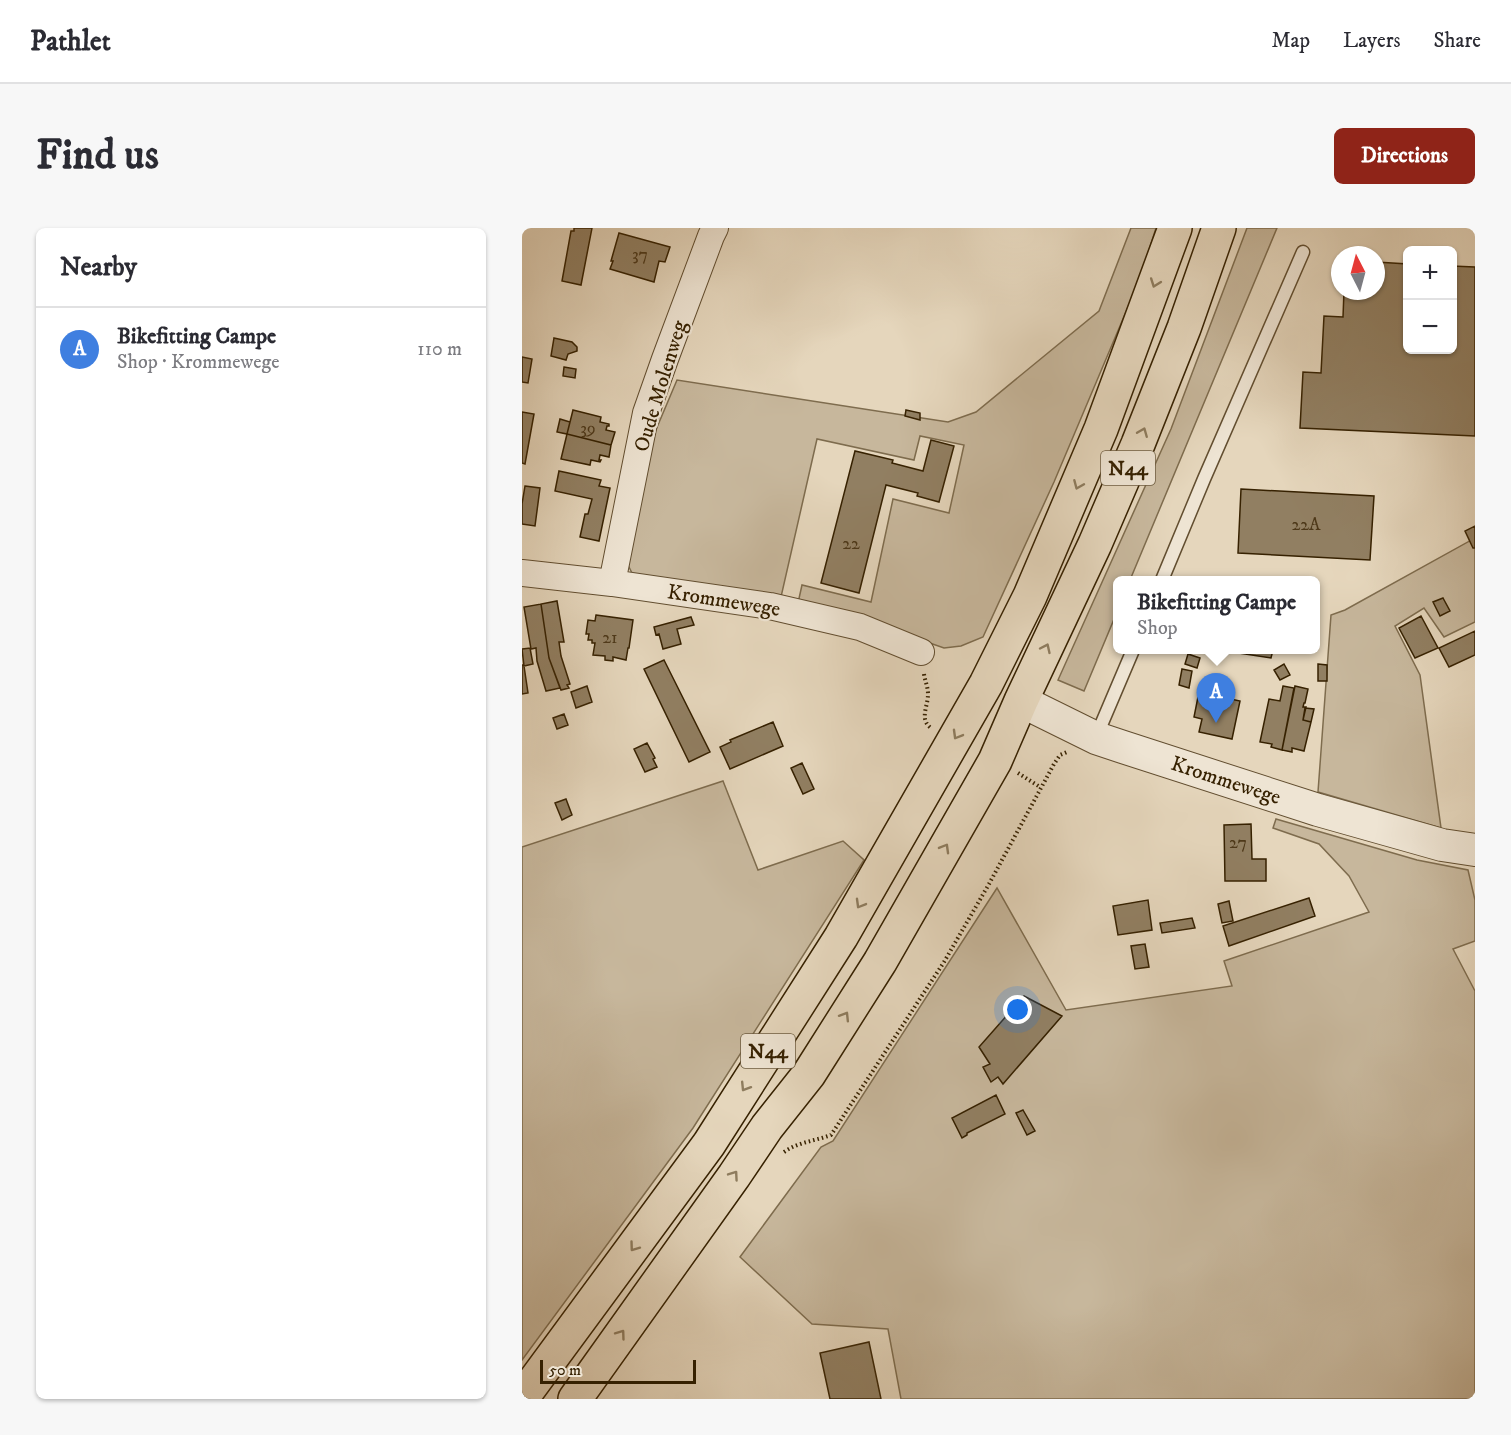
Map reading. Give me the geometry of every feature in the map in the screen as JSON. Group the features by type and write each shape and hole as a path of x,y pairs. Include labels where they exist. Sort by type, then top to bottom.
{"highway":[{"name":"N44","path":"522,1398 709,1144 841,937 986,684 1030,596 1101,429 1175,228"},
{"name":"N44","path":"574,1399 734,1176 766,1127 809,1074 880,962 989,773 1095,544 1138,444 1184,328 1220,228"}],"street":[{"name":"Oude Molenweg","path":"612,583 646,414 673,336 715,228"},
{"name":"Krommewege","path":"522,573 612,583 770,606 860,627 921,652"},
{"name":"Krommewege","path":"986,684 1096,738 1318,810 1442,845 1475,850"}],"lane":[{"path":"1164,576 1303,252"},
{"path":"1096,738 1131,654"}],"path":[{"path":"921,652 928,694 924,720 928,727 936,731"},
{"path":"778,1160 785,1151 797,1144 831,1135 944,962 989,884 1040,787 1014,770"}],"shaded area":[{"path":"1131,228 1156,228 1139,281 1054,482 983,637 961,646 944,648 798,603 802,585 871,602 893,499 949,513 964,445 920,436 914,460 817,439 781,597 633,575 625,559 655,432 677,380 948,422 976,412 1099,311"},
{"path":"1247,228 1277,228 1132,576 1113,576 1113,622 1084,691 1058,680 1171,429"},
{"path":"1475,538 1475,622 1444,637 1424,608 1395,626 1420,675 1441,828 1318,792 1331,615 1345,610"},
{"path":"723,781 758,870 843,841 864,860 693,1128 522,1360 522,847"},
{"path":"1276,819 1417,860 1468,870 1475,900 1475,941 1453,949 1475,991 1475,1399 901,1399 888,1329 812,1324 740,1257 821,1147 833,1141 997,888 1066,1010 1232,986 1224,961 1369,912 1349,876 1319,844 1273,828"}],"building":[{"path":"574,228 592,228 581,285 562,281 571,231 574,231"},
{"path":"619,233 670,247 665,262 659,261 654,282 610,269"},
{"path":"1385,263 1403,264 1403,354 1457,354 1457,266 1475,267 1475,436 1300,428 1303,372 1321,373 1324,316 1343,317 1344,300 1385,300"},
{"path":"554,338 572,342 577,347 577,351 568,354 566,360 551,356"},
{"path":"522,357 532,359 528,383 522,382"},
{"path":"564,367 576,369 575,378 563,376"},
{"path":"573,410 601,417 600,422 609,424 606,430 615,432 611,445 567,434"},
{"path":"906,410 920,413 920,420 905,416"},
{"path":"522,412 534,414 525,464 522,463"},
{"path":"560,419 570,422 567,434 557,432"},
{"path":"567,434 611,445 609,457 600,455 600,462 591,460 590,465 561,459"},
{"path":"931,440 954,446 939,502 917,496 918,493 886,485 859,593 821,583 855,451 893,460 892,463 923,471"},
{"path":"559,471 601,480 599,486 610,488 599,541 580,537 585,514 588,514 592,499 555,491"},
{"path":"525,486 540,488 535,526 522,524"},
{"path":"1241,489 1374,496 1370,560 1238,553"},
{"path":"1475,526 1475,548 1473,548 1465,531"},
{"path":"1443,598 1450,611 1440,616 1433,602"},
{"path":"557,601 564,642 559,642 561,656 570,684 567,685 569,688 561,690 549,658 541,604"},
{"path":"541,604 549,658 560,688 546,691 537,661 536,648 531,649 524,607"},
{"path":"596,615 633,620 626,660 613,657 613,661 605,660 605,656 593,655 595,643 588,640 589,634 586,634 588,620 595,621"},
{"path":"1421,616 1438,648 1415,658 1399,628"},
{"path":"691,617 694,625 677,629 681,644 663,649 659,634 656,635 654,627"},
{"path":"1475,631 1475,655 1449,667 1439,648"},
{"path":"530,648 533,664 524,666 522,649"},
{"path":"1188,654 1200,658 1197,668 1185,664"},
{"path":"1245,654 1272,654 1271,658"},
{"path":"664,660 710,752 689,762 644,669"},
{"path":"1284,664 1290,675 1280,680 1274,670"},
{"path":"1318,664 1327,665 1327,681 1318,681"},
{"path":"522,665 528,693 522,694"},
{"path":"1182,669 1192,671 1189,688 1179,685"},
{"path":"587,686 592,702 576,708 571,692"},
{"path":"1283,686 1294,688 1282,750 1271,747 1272,744 1260,742 1269,699 1280,701"},
{"path":"1295,686 1308,689 1303,707 1306,707 1303,720 1311,722 1304,751 1292,748 1292,752 1282,750"},
{"path":"1199,692 1240,701 1232,739 1199,732 1202,719 1194,717"},
{"path":"1305,708 1314,709 1311,722 1303,720"},
{"path":"564,714 568,725 557,729 553,718"},
{"path":"773,722 783,746 730,769 720,747 731,742 730,740"},
{"path":"647,743 657,767 645,772 634,749"},
{"path":"802,763 814,789 803,794 791,768"},
{"path":"566,799 572,815 562,820 555,803"},
{"path":"1251,824 1252,859 1266,859 1266,881 1225,881 1224,825"},
{"path":"1309,898 1315,916 1229,946 1223,926"},
{"path":"1148,900 1152,930 1118,935 1113,906"},
{"path":"1229,901 1233,921 1222,923 1218,904"},
{"path":"1192,918 1195,928 1162,933 1160,923"},
{"path":"1145,944 1149,967 1135,969 1131,946"},
{"path":"1024,996 1062,1016 1003,1084 998,1077 991,1082 983,1067 990,1064 979,1047"},
{"path":"996,1095 1005,1114 967,1133 962,1138 952,1118"},
{"path":"1023,1110 1035,1131 1027,1135 1016,1113"},
{"path":"869,1342 881,1399 830,1399 820,1353"}],"place":[{"name":"Bikefitting Campe","path":"1216,723"}]}
